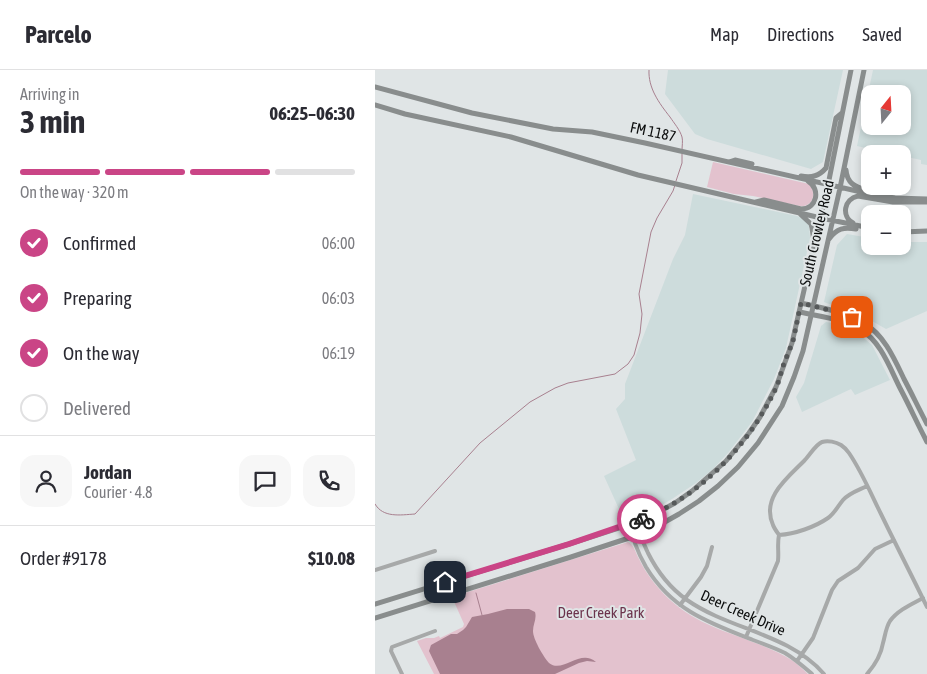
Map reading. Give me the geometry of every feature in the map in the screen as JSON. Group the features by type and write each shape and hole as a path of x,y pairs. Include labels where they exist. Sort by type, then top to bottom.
{"main road":[{"name":"South Crowley Road","path":"375,604 569,544 651,516 693,491 726,461 749,434 760,417 776,387 792,343 821,218 851,70"},
{"name":"South Crowley Road","path":"375,618 640,534 656,527 699,501 738,467 771,424 782,406 803,351 840,188 864,70"},
{"path":"849,79 862,81"},
{"name":"FM 1187","path":"375,87 472,113 553,129 592,132 861,192"},
{"path":"375,105 405,114 511,137 638,175 861,227"},
{"path":"729,162 735,160 805,176 817,176 827,164 836,118 842,112"},
{"path":"845,162 846,174 851,183 861,188"},
{"path":"755,202 764,200 801,209 809,208 815,199 815,189 812,184 803,179"},
{"name":"FM 1187","path":"876,195 927,201"},
{"path":"861,227 849,221 846,214 847,202 854,196 893,202 927,201"},
{"path":"799,213 811,224 815,244"},
{"path":"827,241 841,228 861,229"},
{"path":"911,232 927,231"},
{"path":"801,303 852,317 874,331 885,342 927,424"},
{"path":"799,312 839,320 863,331 871,337 889,365 927,442"},
{"path":"871,337 874,331"},
{"path":"760,417 771,424"}],"street":[{"path":"746,637 778,561 779,535 771,518 773,496 780,485 811,454 817,445 823,442 840,444 849,453 927,607"},
{"path":"779,535 793,533 816,525 832,515 850,494 867,486"},
{"name":"Deer Creek Drive","path":"631,524 640,534 659,572 685,599 699,608 789,646 824,674"},
{"name":"Deer Creek Drive","path":"631,524 632,537 652,577 680,605 695,616 785,653 813,674"},
{"path":"797,661 813,638 832,590 838,581 858,568 875,549 894,540"},
{"path":"680,605 701,577 713,547"},
{"path":"375,570 435,551"},
{"path":"867,674 881,652 884,636 890,621 899,612 923,598"},
{"path":"402,674 391,651 392,647 435,631"}],"shaded area":[{"path":"668,70 843,70 823,162 811,169 695,134 665,94"},
{"path":"873,70 927,70 927,165 921,164 921,160 911,158 911,145 861,145 861,147 857,146 861,127 861,135 911,135 911,85 870,85"},
{"path":"693,194 797,216 804,219 809,225 810,238 786,348 774,379 752,422 728,453 696,483 648,513 624,520 604,476 636,460 616,409 625,399 625,384 673,259 685,235"},
{"path":"847,234 861,236 861,255 911,255 911,242 927,242 927,311 886,329 865,317 824,302 837,245"},
{"path":"826,322 842,325 859,334 872,345 890,380 855,395 851,389 802,412 796,397 804,383 821,326"},
{"path":"507,609 529,609 535,612 533,634 544,656 554,666 560,666 584,658 590,658 596,662 587,661 579,663 555,674 440,674 429,651 431,645 463,630 472,617"}],"green space":[{"path":"713,162 809,184 813,191 811,202 800,206 707,187"},
{"name":"Deer Creek Park","path":"628,542 633,546 645,571 654,583 689,615 718,629 779,653 808,674 434,674 417,641 439,636 440,638 463,627 464,624 452,597"}],"waterway":[{"path":"649,70 650,83 655,95 681,134 682,150"},
{"path":"676,181 682,163 682,154"},
{"path":"375,504 387,514 415,514 480,443 530,402 568,383 615,374 628,364 634,355 640,333 642,314 639,294 651,232 675,185"},
{"path":"476,593 482,615"}],"way so far":[{"path":"642,519 675,503 693,491 726,461 749,434 776,387 792,343 801,303 852,317"}],"route":[{"path":"445,582 569,544 642,519"}]}
